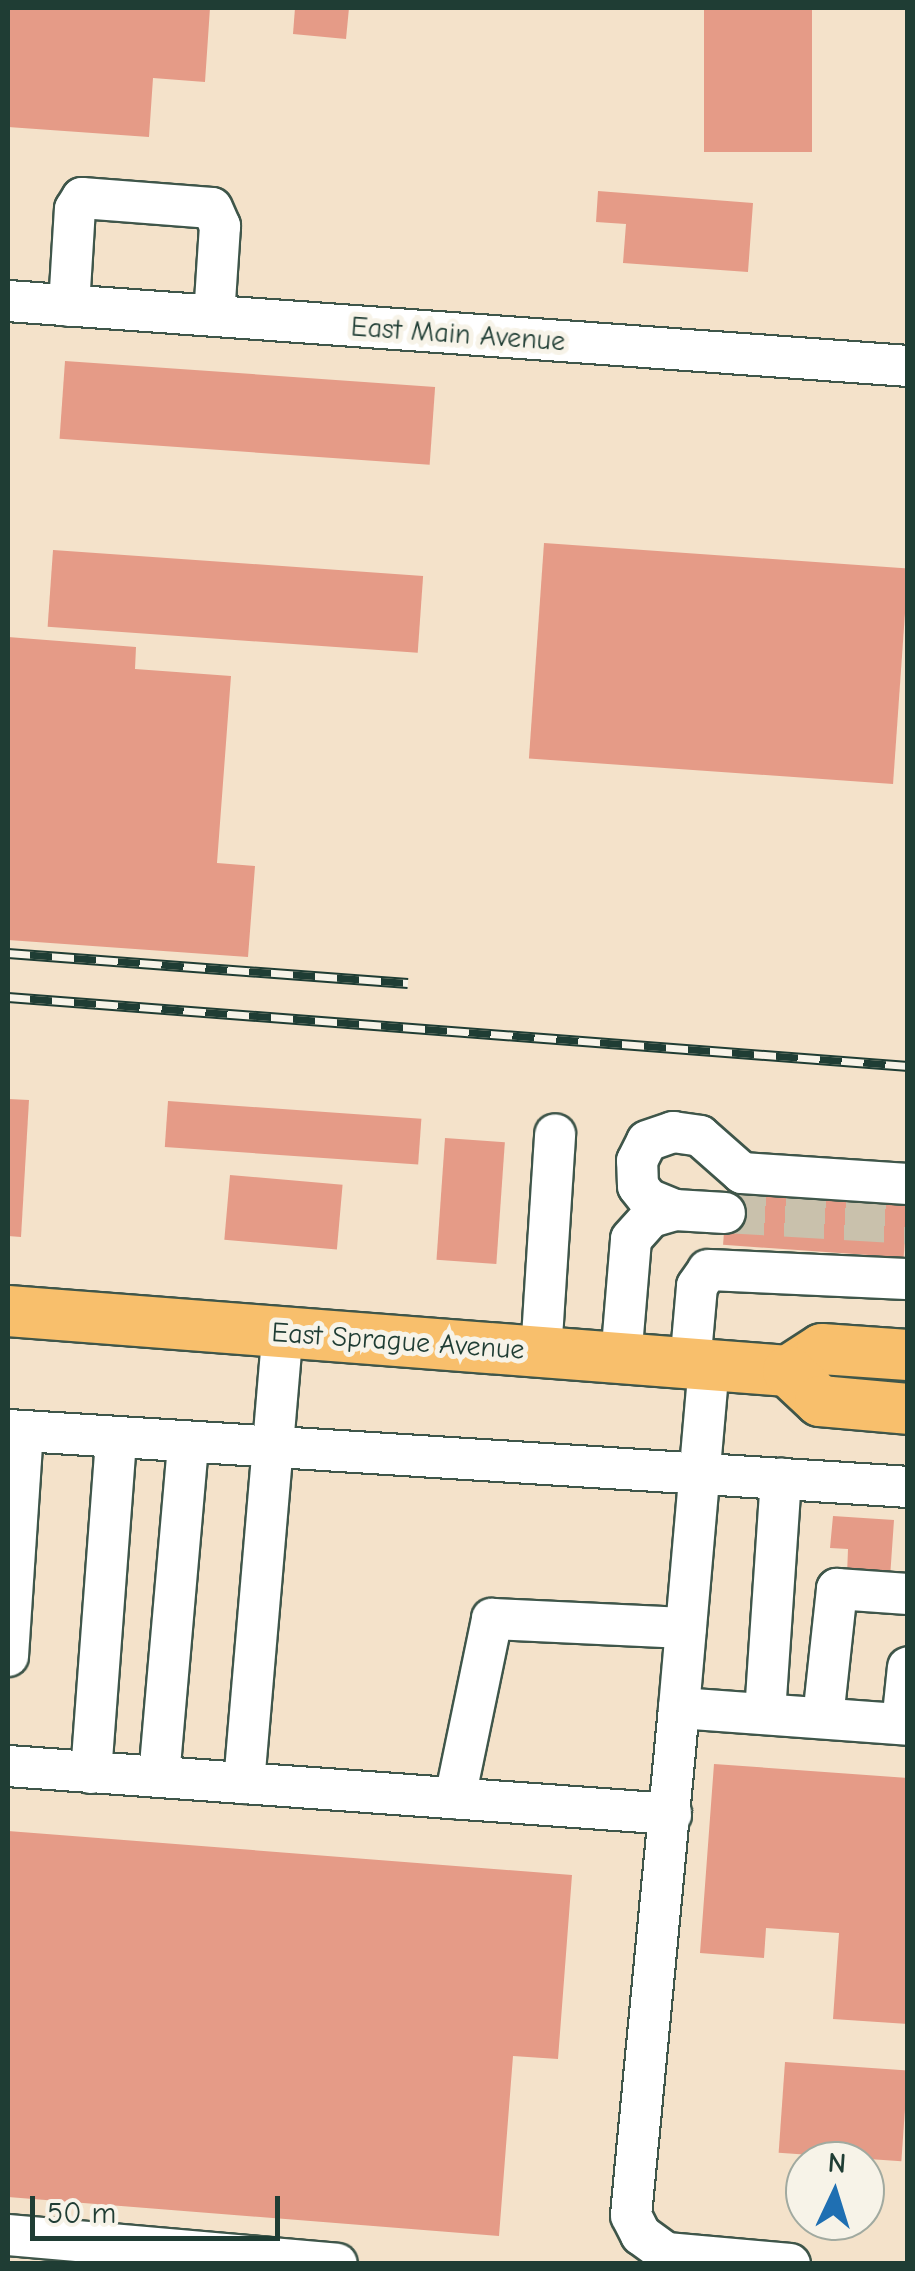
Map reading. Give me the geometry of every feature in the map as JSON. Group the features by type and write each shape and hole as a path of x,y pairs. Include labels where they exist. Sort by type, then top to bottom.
{"main road":[{"name":"East Sprague Avenue","path":"8,1311 788,1371 822,1349 908,1356"},
{"path":"788,1371 820,1401 908,1409"}],"street":[{"path":"69,306 75,209 82,198 212,208 220,226 214,316"},
{"name":"East Main Avenue","path":"8,301 908,366"},
{"path":"725,1213 675,1210 648,1199 638,1186 637,1161 648,1141 673,1132 700,1136 742,1173 908,1184"},
{"path":"541,1353 554,1134"},
{"path":"621,1360 631,1239 651,1217 675,1210"},
{"path":"790,2264 639,2249 630,2215 671,1814 700,1474 698,1286 708,1270 908,1279"},
{"path":"244,1783 269,1451 283,1332"},
{"path":"8,1656 15,1431 269,1451 908,1487"},
{"path":"91,1773 116,1439"},
{"path":"159,1777 188,1444"},
{"path":"765,1712 781,1479"},
{"path":"823,1718 837,1589 908,1594"},
{"path":"455,1798 492,1619 686,1628"},
{"path":"678,1708 905,1725 908,1667"},
{"path":"8,1766 671,1814"},
{"path":"8,2235 337,2264"}],"building":[{"path":"8,8 210,8 205,82 153,78 149,137 8,127"},
{"path":"295,8 349,8 346,39 293,34"},
{"path":"704,8 812,8 812,152 704,152"},
{"path":"598,191 753,203 748,272 623,263 626,224 596,222"},
{"path":"65,361 435,387 430,465 60,439"},
{"path":"544,543 908,568 893,784 529,758"},
{"path":"53,550 423,576 418,653 48,627"},
{"path":"8,637 136,647 135,669 231,676 217,863 255,866 248,957 8,940"},
{"path":"8,1099 29,1100 21,1237 8,1236"},
{"path":"168,1101 421,1119 418,1165 165,1147"},
{"path":"445,1138 505,1142 496,1264 436,1260"},
{"path":"230,1175 343,1185 337,1250 224,1240"},
{"path":"727,1189 908,1202 904,1257 723,1245"},
{"path":"833,1516 894,1520 890,1578 847,1575 848,1549 830,1548"},
{"path":"714,1764 908,1778 908,2024 833,2019 839,1933 766,1928 764,1958 700,1953"},
{"path":"8,1831 572,1875 558,2059 513,2056 499,2236 8,2197"},
{"path":"785,2062 908,2071 901,2161 885,2160 885,2141 785,2141 785,2153 779,2153"}],"tunnel":[{"path":"725,1213 908,1224"}],"railway":[{"path":"8,953 408,983"},
{"path":"8,997 908,1066"}]}
